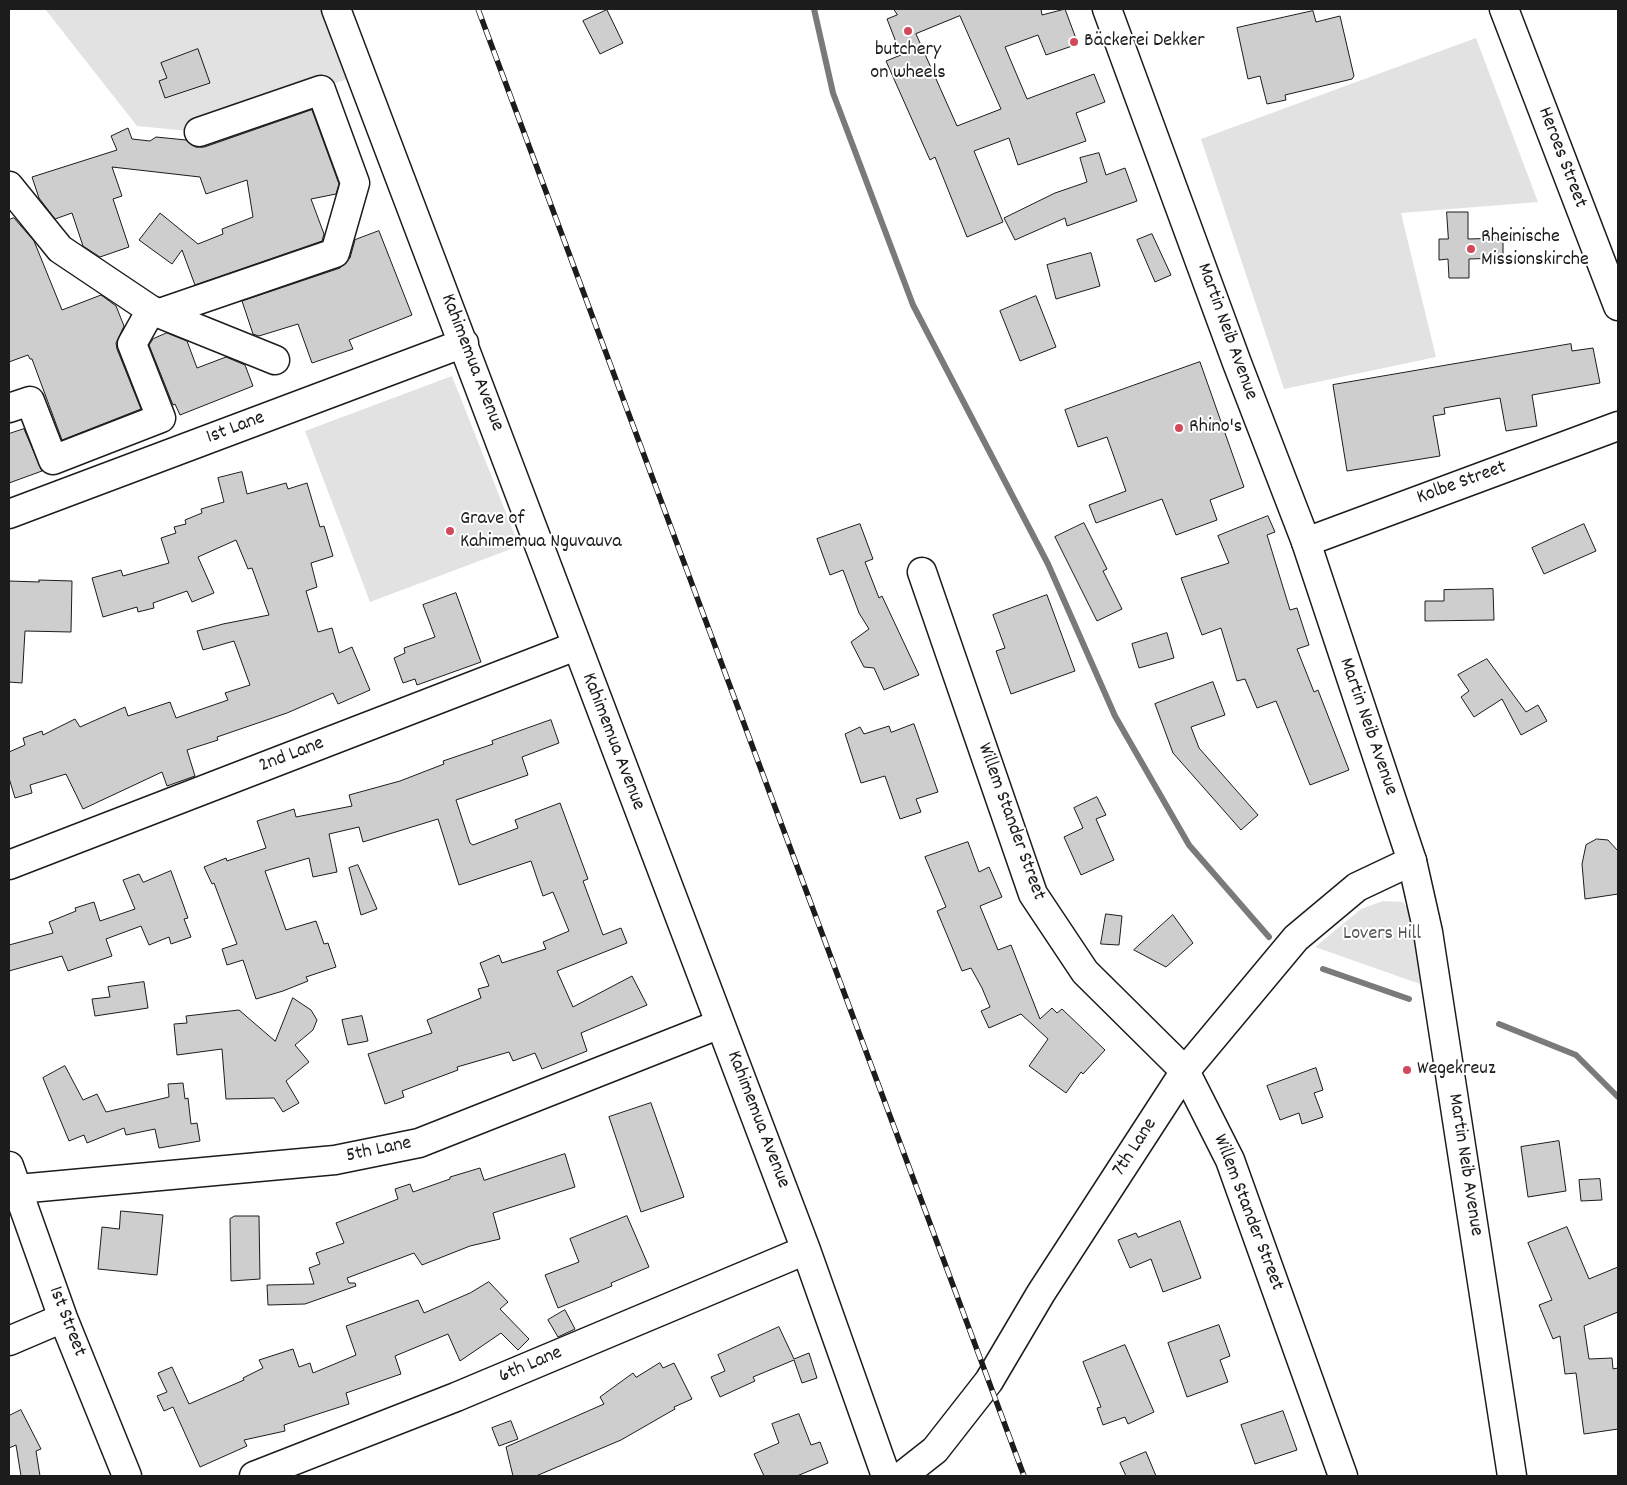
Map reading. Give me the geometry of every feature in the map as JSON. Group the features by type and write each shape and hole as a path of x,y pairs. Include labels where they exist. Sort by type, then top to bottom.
{"street":[{"name":"Kahimemua Avenue","path":"336,9 806,1250 886,1476"},
{"name":"Martin Neib Avenue","path":"1107,9 1236,363 1306,542 1412,861 1430,942 1512,1476"},
{"name":"Heroes Street","path":"1504,9 1618,306"},
{"path":"9,408 30,401 53,460 161,418 132,344 156,312 335,253 355,183 321,90 199,132"},
{"path":"9,186 60,250 156,312 275,360"},
{"name":"1st Lane","path":"9,514 464,343"},
{"name":"Kolbe Street","path":"1306,542 1618,426"},
{"name":"Willem Stander Street","path":"922,572 1033,894 1084,972 1185,1072 1230,1160 1343,1476"},
{"name":"2nd Lane","path":"9,865 576,646"},
{"name":"7th Lane","path":"902,1476 934,1450 988,1381 1041,1293 1185,1072 1296,938 1357,887 1412,861"},
{"name":"5th Lane","path":"13,1178 335,1160 419,1143 720,1024"},
{"name":"1st Street","path":"13,1178 63,1318 127,1476"},
{"name":"6th Lane","path":"254,1476 456,1397 806,1250"},
{"path":"9,1341 63,1318"}],"green space":[{"path":"45,9 336,9 361,74 199,132 137,126"},
{"path":"1476,38 1538,202 1401,213 1436,357 1284,389 1201,139"},
{"path":"452,376 519,546 370,602 305,431"},
{"name":"Lovers Hill","path":"1383,901 1403,902 1412,915 1423,985 1315,947 1361,909"}],"building":[{"path":"894,9 1041,9 1042,15 1065,9 1078,44 1046,55 1038,35 1005,47 1027,99 1094,74 1105,102 1076,113 1086,141 1018,165 1009,138 974,151 1003,222 967,237 935,157 930,160 886,61 901,55 887,19 897,15","holes":["960,16 1001,109 957,126 916,34"]},
{"path":"607,10 623,43 600,54 583,21"},
{"path":"1313,11 1316,22 1340,16 1354,76 1352,79 1285,95 1286,100 1267,104 1260,76 1248,79 1237,28"},
{"path":"198,49 210,83 165,98 159,81 167,78 161,63"},
{"path":"312,110 339,184 336,194 311,199 324,234 322,241 195,285 182,250 172,264 139,240 160,213 198,244 223,234 222,229 253,217 247,180 206,194 200,177 112,167 122,196 113,199 129,247 100,257 83,246 72,213 55,219 39,198 32,177 117,150 111,136 128,128 132,139 150,141 156,137 186,140 196,147 204,147"},
{"path":"1099,153 1106,175 1125,168 1137,201 1067,226 1065,218 1015,240 1004,218 1055,193 1087,182 1080,158"},
{"name":"Rheinische Missionskirche","path":"1447,212 1468,212 1468,239 1503,238 1503,258 1469,259 1469,278 1449,278 1448,259 1439,260 1439,239 1448,239"},
{"path":"14,218 34,241 62,310 101,295 116,306 124,326 116,343 117,349 141,409 62,440 32,359 28,355 9,362 9,220"},
{"path":"379,231 412,315 349,340 353,349 312,363 298,324 259,336 253,334 242,301 340,268 350,258 355,240"},
{"path":"1152,234 1171,275 1155,282 1137,240"},
{"path":"1091,253 1100,286 1056,299 1047,265"},
{"path":"1036,296 1056,347 1020,361 1000,311"},
{"path":"167,333 187,341 197,368 226,357 245,365 253,386 180,415 175,404 173,405 149,345 153,339"},
{"path":"1571,344 1572,351 1593,348 1600,383 1532,395 1537,426 1506,431 1500,398 1444,408 1445,414 1433,416 1440,456 1347,471 1333,385"},
{"path":"1200,362 1244,487 1210,500 1217,520 1176,535 1162,499 1096,523 1089,505 1126,491 1107,437 1078,447 1065,410"},
{"path":"24,429 42,471 9,483 9,434"},
{"path":"242,472 247,494 286,483 288,489 307,483 320,527 324,526 333,556 311,563 317,587 306,591 318,632 332,628 339,653 352,647 370,690 338,704 333,693 287,713 217,737 218,740 187,750 195,776 167,786 162,772 83,809 66,774 30,785 32,793 15,798 9,778 9,752 25,745 23,738 42,731 43,735 75,719 80,727 125,707 128,716 170,702 176,718 228,700 225,693 250,685 234,641 203,650 197,631 269,615 252,568 248,569 236,540 198,557 214,593 192,602 187,591 153,603 154,608 138,612 137,607 103,617 92,578 121,570 123,576 169,563 161,538 176,533 174,527 186,524 185,520 202,513 201,509 224,502 218,478"},
{"path":"1268,516 1275,532 1267,535 1290,610 1297,608 1309,645 1297,649 1314,692 1318,690 1349,770 1310,785 1276,701 1257,708 1245,679 1237,681 1221,628 1202,635 1181,578 1229,563 1218,536"},
{"path":"1084,523 1107,569 1103,571 1122,609 1097,621 1055,537"},
{"path":"860,524 873,559 865,562 879,598 882,596 919,675 884,690 874,668 864,667 851,642 869,629 859,613 843,570 830,575 817,539"},
{"path":"1584,524 1596,551 1544,574 1532,548"},
{"path":"39,580 72,581 71,632 25,631 22,683 9,682 9,581 39,582"},
{"path":"1493,589 1494,620 1425,621 1425,601 1444,601 1444,590"},
{"path":"456,593 481,662 417,685 415,679 403,683 394,658 405,653 404,648 435,637 423,605"},
{"path":"1047,595 1075,671 1011,694 996,651 1005,648 993,615"},
{"path":"1167,633 1174,658 1139,668 1132,644"},
{"path":"1487,659 1526,712 1538,705 1547,721 1521,735 1502,699 1474,717 1461,697 1469,691 1458,675"},
{"path":"1213,682 1225,715 1191,727 1199,748 1258,815 1241,830 1173,753 1155,704"},
{"path":"551,720 559,743 522,757 528,775 456,800 470,843 473,845 518,828 515,820 560,803 588,879 583,881 603,935 621,928 627,943 557,971 573,1007 632,976 647,1005 581,1033 587,1051 542,1069 535,1053 513,1061 509,1052 457,1067 458,1070 402,1091 404,1097 385,1104 368,1054 432,1033 427,1020 481,998 478,989 489,986 480,963 499,955 502,963 546,949 543,942 569,931 553,892 543,896 531,861 459,885 438,819 363,842 359,827 329,834 337,872 313,877 309,858 265,871 286,930 316,921 324,944 328,943 336,967 306,977 308,981 283,991 256,999 243,960 227,965 222,949 237,944 214,883 212,884 204,867 226,858 227,861 266,848 257,821 294,809 296,817 352,806 349,795 400,781 444,764 443,761 493,744 492,741"},
{"path":"914,724 938,792 916,799 921,812 900,819 885,776 861,783 845,734 860,727 864,734 889,726 891,732"},
{"path":"1097,797 1106,815 1096,819 1114,860 1081,875 1064,837 1083,828 1074,808"},
{"path":"1597,839 1608,840 1618,851 1618,894 1585,899 1582,864 1586,845"},
{"path":"968,842 979,872 989,867 1002,897 980,906 998,950 1011,945 1040,1019 1052,1008 1057,1013 1062,1009 1105,1050 1083,1074 1081,1072 1066,1093 1029,1066 1048,1039 1021,1014 989,1028 981,1011 990,1007 982,988 971,968 962,971 937,911 946,907 925,857"},
{"path":"358,865 377,909 361,915 349,868"},
{"path":"171,871 188,918 184,919 191,937 171,944 169,937 149,945 141,926 106,939 112,956 68,971 62,956 9,971 9,945 53,933 49,922 76,911 75,908 94,902 100,921 135,909 123,880 139,874 143,882"},
{"path":"1106,914 1122,916 1119,945 1101,944"},
{"path":"1173,915 1193,943 1166,967 1134,950"},
{"path":"144,982 148,1008 95,1016 92,999 110,997 108,987"},
{"path":"293,998 311,1010 317,1020 313,1030 295,1045 309,1062 286,1081 299,1103 283,1112 274,1098 226,1099 222,1049 177,1055 174,1024 187,1023 186,1016 239,1010 275,1041"},
{"path":"362,1016 368,1041 348,1045 342,1020"},
{"path":"65,1066 83,1100 97,1094 106,1112 169,1097 168,1084 183,1083 185,1099 188,1098 191,1124 197,1123 200,1141 159,1148 155,1129 126,1135 124,1128 87,1143 84,1135 69,1141 43,1078"},
{"path":"1316,1068 1323,1090 1314,1093 1323,1117 1302,1124 1299,1113 1280,1120 1267,1086"},
{"path":"651,1103 684,1197 641,1212 609,1117"},
{"path":"1559,1141 1566,1191 1528,1197 1521,1147"},
{"path":"565,1154 575,1187 493,1213 500,1239 470,1246 422,1265 414,1253 347,1278 349,1283 355,1283 356,1286 305,1304 268,1305 267,1285 314,1284 309,1268 320,1264 316,1253 344,1243 336,1223 398,1199 395,1189 410,1184 413,1192 450,1179 450,1177 480,1168 484,1180"},
{"path":"1600,1179 1602,1200 1581,1201 1579,1180"},
{"path":"121,1211 163,1215 157,1275 98,1269 102,1227 119,1229"},
{"path":"235,1216 259,1216 260,1279 231,1281 230,1219"},
{"path":"627,1216 649,1267 611,1283 612,1286 558,1308 545,1275 579,1262 570,1239"},
{"path":"1180,1221 1201,1278 1163,1292 1151,1259 1130,1268 1118,1240 1136,1233 1138,1237"},
{"path":"1567,1227 1589,1279 1618,1267 1618,1312 1584,1326 1589,1359 1612,1358 1613,1369 1618,1368 1618,1429 1584,1434 1576,1373 1565,1374 1560,1336 1553,1339 1539,1305 1552,1300 1528,1243"},
{"path":"489,1282 508,1302 500,1309 529,1339 518,1350 501,1333 460,1361 448,1334 395,1356 401,1374 346,1393 349,1404 284,1425 285,1431 244,1440 247,1446 200,1467 173,1407 164,1411 157,1396 167,1392 158,1373 172,1367 189,1404 244,1380 243,1378 263,1368 259,1360 293,1349 299,1367 310,1363 313,1373 356,1355 346,1326 418,1300 424,1313 470,1293"},
{"path":"565,1310 575,1329 558,1337 548,1320"},
{"path":"1219,1325 1230,1356 1220,1360 1228,1382 1187,1397 1168,1343"},
{"path":"779,1327 794,1359 809,1353 817,1378 802,1383 794,1360 753,1377 755,1381 720,1397 711,1377 725,1371 718,1355"},
{"path":"1125,1345 1154,1412 1128,1424 1125,1417 1103,1425 1097,1408 1101,1407 1083,1362"},
{"path":"660,1363 663,1368 674,1363 692,1399 674,1407 675,1409 621,1440 536,1476 513,1476 506,1447 604,1404 600,1397 633,1373 636,1377"},
{"path":"21,1410 41,1449 36,1451 40,1476 21,1476 16,1445 9,1448 9,1416"},
{"path":"1283,1411 1297,1450 1255,1464 1241,1425"},
{"path":"799,1414 811,1445 820,1442 828,1463 797,1476 764,1476 754,1454 779,1443 772,1424"},
{"path":"511,1421 518,1439 499,1446 492,1428"},
{"path":"1146,1452 1156,1476 1126,1476 1120,1463"}],"waterway":[{"path":"814,9 833,93 913,305 1048,564 1115,716 1189,845 1269,937"},
{"path":"1323,969 1409,999"},
{"path":"1499,1024 1576,1055 1618,1097"}],"railway":[{"path":"478,9 1024,1476"}],"place":[{"name":"butchery on wheels","path":"908,31"},
{"name":"Bäckerei Dekker","path":"1074,42"},
{"name":"Rheinische Missionskirche","path":"1471,249"},
{"name":"Rhino's","path":"1179,428"},
{"name":"Grave of Kahimemua Nguvauva","path":"450,531"},
{"name":"Wegekreuz","path":"1407,1070"}]}
